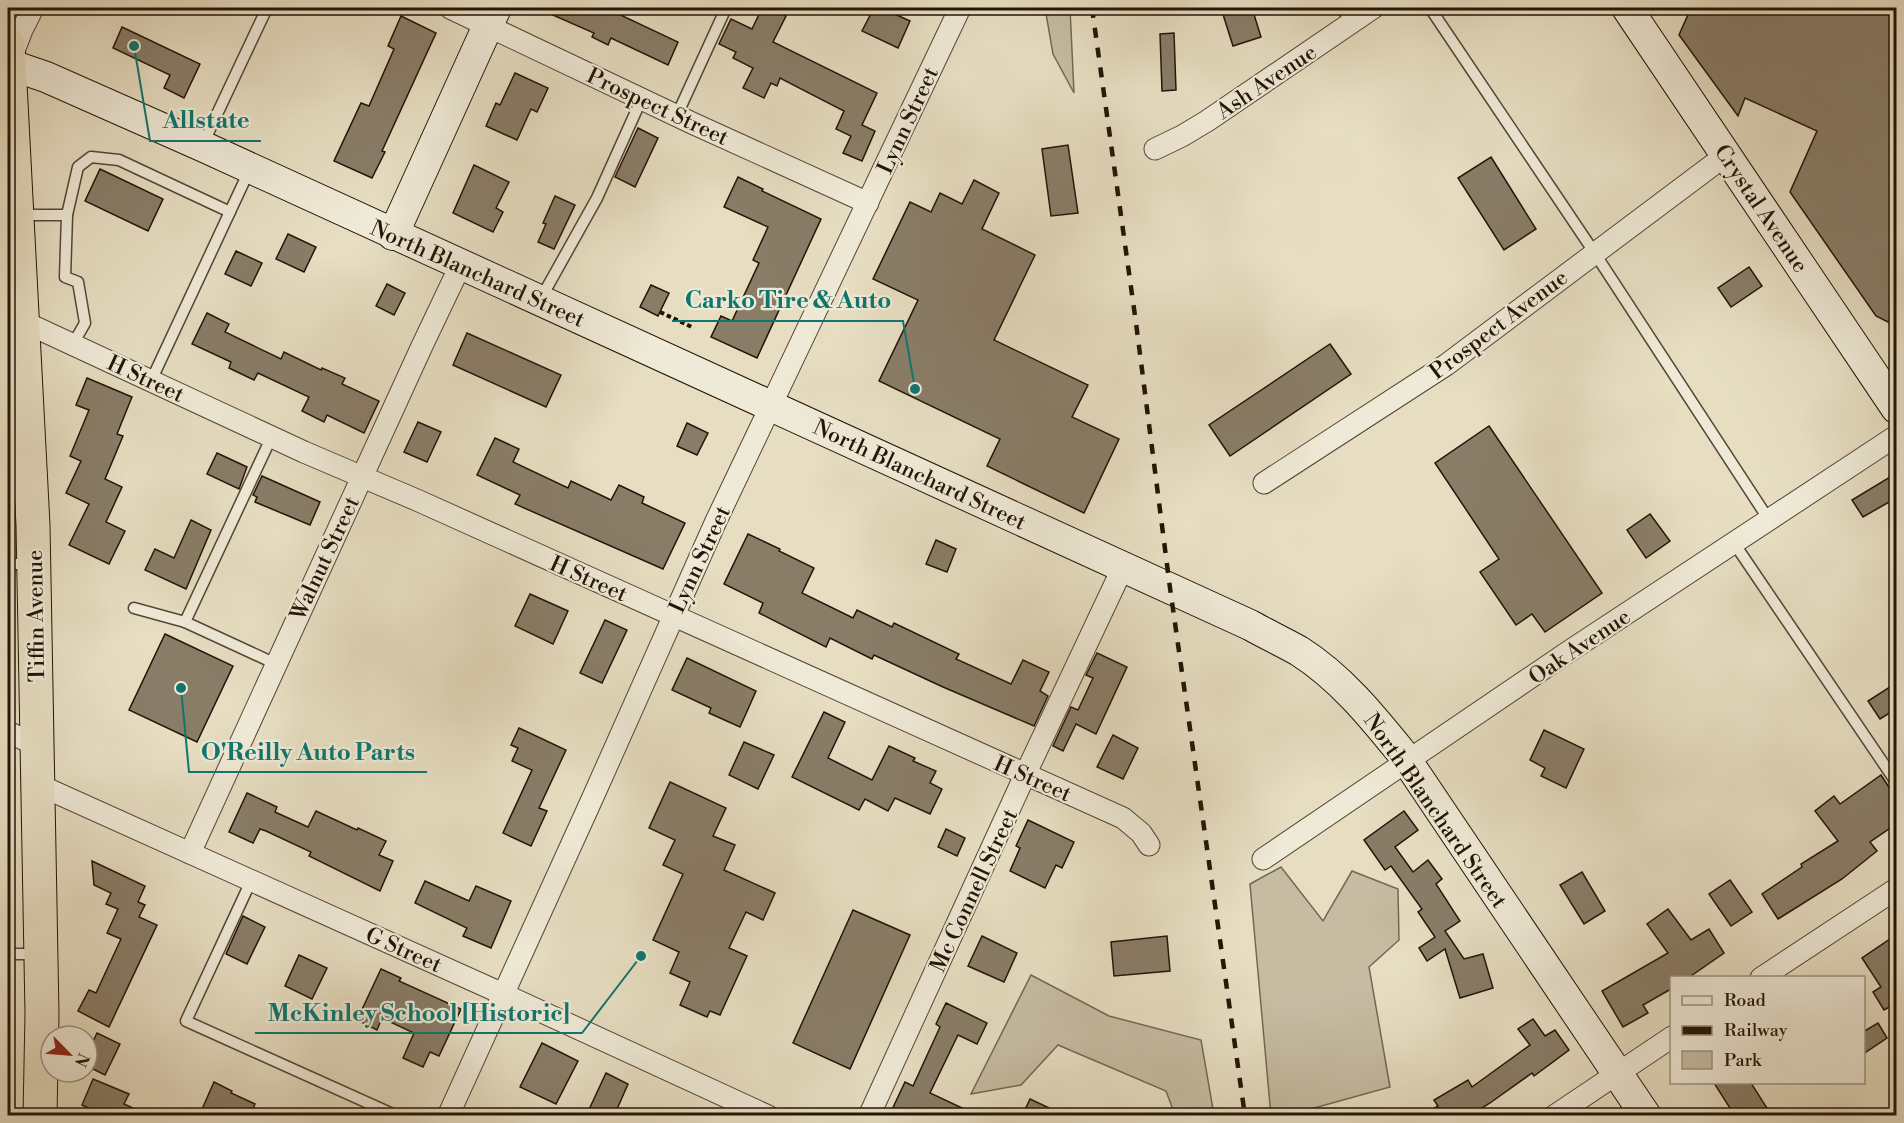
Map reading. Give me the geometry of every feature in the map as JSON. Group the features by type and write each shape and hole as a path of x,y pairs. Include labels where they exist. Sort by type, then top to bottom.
{"highway":[{"name":"Tiffin Avenue","path":"8,60 17,215 20,331 28,396 21,564 38,746 41,954 40,1116"}],"street":[{"path":"8,60 33,8"},
{"name":"Prospect Street","path":"450,8 492,17 642,98 868,203"},
{"name":"Lynn Street","path":"448,1116 673,616 960,8"},
{"name":"Ash Avenue","path":"1155,148 1207,121 1347,15 1372,8"},
{"name":"Crystal Avenue","path":"1627,8 1896,408"},
{"path":"393,235 492,17"},
{"name":"North Blanchard Street","path":"8,60 251,168 393,235 1250,625 1300,652 1334,678 1365,707 1407,762 1646,1116"},
{"name":"Prospect Avenue","path":"1264,483 1446,364 1726,155"},
{"name":"Walnut Street","path":"190,853 461,264"},
{"name":"H Street","path":"20,331 73,344 362,477 1122,818 1141,833 1149,844"},
{"name":"Oak Avenue","path":"1263,859 1896,436"},
{"name":"Mc Connell Street","path":"869,1116 1123,567"},
{"path":"8,732 38,746"},
{"name":"G Street","path":"39,785 503,993 768,1116"},
{"path":"1764,976 1896,888"},
{"path":"1554,1116 1670,1038"}],"lane":[{"path":"202,146 267,8"},
{"path":"677,115 726,8"},
{"path":"1430,8 1594,252 1769,520"},
{"path":"540,300 597,198 642,98"},
{"path":"73,344 85,324 78,282 65,277 67,215 78,167 91,157 119,160 230,212"},
{"path":"151,381 251,168"},
{"path":"17,215 67,215"},
{"path":"185,622 272,436"},
{"path":"1734,543 1896,782"},
{"path":"134,608 185,622 276,664"},
{"path":"251,881 186,1021 397,1116"},
{"path":"8,952 41,954"}],"path":[{"path":"660,312 694,328"}],"green space":[{"path":"1045,8 1070,8 1074,93 1053,54"},
{"path":"1281,867 1323,921 1352,871 1398,889 1399,940 1369,967 1390,1087 1289,1115 1271,1116 1250,884"},
{"path":"1031,975 1109,1016 1201,1040 1214,1115 1175,1115 1166,1091 1058,1045 1021,1085 971,1094"}],"building":[{"path":"537,8 614,8 612,11 678,42 668,65 611,38 608,45 592,37 594,33"},
{"path":"762,8 768,8 786,16 773,42 877,93 862,125 875,131 862,161 843,153 851,136 836,129 844,111 780,78 777,86 771,83 764,98 743,88 753,68 733,58 736,52 719,44 731,19 752,29"},
{"path":"874,8 881,8 910,21 898,48 862,31"},
{"path":"1221,8 1252,8 1261,37 1233,46"},
{"path":"1691,8 1896,8 1896,326 1876,316 1790,192 1817,131 1745,98 1738,116 1679,35"},
{"path":"401,16 436,33 372,178 334,161 361,103 369,106 394,49 388,46"},
{"path":"122,27 200,64 184,98 164,88 170,75 113,48"},
{"path":"1174,33 1176,90 1162,91 1160,34"},
{"path":"515,73 548,88 537,112 531,109 517,140 486,126 496,103 500,105"},
{"path":"638,128 658,138 635,187 615,177"},
{"path":"1068,145 1078,213 1051,216 1042,149"},
{"path":"1491,157 1536,229 1504,250 1458,178"},
{"path":"474,165 509,182 496,208 503,212 493,232 453,213"},
{"path":"100,169 163,199 148,231 85,201"},
{"path":"738,177 821,219 757,358 711,337 721,316 732,321 759,263 753,260 768,227 724,207"},
{"path":"974,180 999,193 982,229 1035,255 994,340 1088,385 1072,417 1119,439 1084,513 987,466 1000,439 879,381 918,300 873,279 910,202 931,212 940,193 962,204"},
{"path":"555,196 575,205 554,249 538,242 546,224 543,223"},
{"path":"288,234 316,247 304,272 276,259"},
{"path":"236,251 262,263 251,286 225,274"},
{"path":"1749,267 1762,286 1731,307 1718,288"},
{"path":"387,284 405,293 394,315 376,306"},
{"path":"651,285 669,293 658,316 640,307"},
{"path":"207,313 229,324 225,332 281,359 284,352 321,370 322,368 345,378 342,384 379,401 364,433 327,415 324,422 302,411 309,397 258,373 254,380 229,368 231,362 192,344"},
{"path":"467,333 561,375 546,407 453,365"},
{"path":"1330,344 1351,374 1230,456 1209,425"},
{"path":"87,378 132,397 117,434 123,436 105,479 122,487 106,522 125,531 109,564 69,545 89,504 66,493 81,461 70,456 89,410 76,405"},
{"path":"418,422 441,432 427,462 404,452"},
{"path":"687,423 708,433 697,455 677,446"},
{"path":"1489,426 1602,593 1545,632 1532,614 1516,625 1480,572 1499,559 1435,463"},
{"path":"495,438 519,449 513,462 568,488 571,481 611,500 619,485 644,497 642,503 685,523 663,569 515,504 520,495 477,475"},
{"path":"217,453 247,467 239,489 207,474"},
{"path":"262,476 320,502 310,525 255,502 257,497 253,495"},
{"path":"1890,477 1896,489 1896,498 1863,517 1852,500"},
{"path":"1650,514 1670,541 1646,558 1627,530"},
{"path":"191,520 211,530 186,589 145,570 155,549 174,558"},
{"path":"748,534 814,568 802,593 853,618 857,610 892,627 894,623 959,654 956,659 1011,684 1023,660 1049,672 1040,691 1048,696 1034,726 874,655 872,659 830,638 826,647 759,613 763,603 724,584"},
{"path":"936,540 956,549 947,572 926,564"},
{"path":"530,594 568,611 553,644 515,626"},
{"path":"605,620 627,630 602,683 580,673"},
{"path":"165,634 233,666 197,742 129,710"},
{"path":"1097,653 1127,667 1096,734 1076,724 1063,751 1053,746 1071,707 1078,710 1093,678 1086,675"},
{"path":"687,658 756,691 740,727 709,713 711,708 672,690"},
{"path":"1896,683 1896,709 1880,719 1868,701"},
{"path":"824,712 845,722 828,758 872,780 889,746 915,758 913,761 936,771 930,783 942,789 930,814 895,798 888,811 865,799 859,810 792,777"},
{"path":"519,728 566,750 539,808 547,811 531,846 503,833 532,770 512,761 518,748 511,745"},
{"path":"1544,730 1584,749 1566,788 1541,776 1545,768 1530,760"},
{"path":"1113,735 1138,748 1123,779 1097,767"},
{"path":"744,742 774,755 758,789 729,775"},
{"path":"1881,775 1896,798 1896,824 1870,842 1877,851 1842,879 1778,919 1762,894 1802,867 1801,864 1838,841 1815,811 1834,796 1840,804"},
{"path":"670,782 726,808 713,836 735,845 724,870 775,893 763,920 746,912 729,948 747,956 720,1015 710,1011 707,1017 680,1005 690,982 670,973 679,952 653,940 683,874 663,865 675,840 649,828"},
{"path":"247,793 277,807 275,812 308,827 316,811 386,841 379,855 393,861 380,891 309,856 311,852 266,831 260,829 253,843 229,832"},
{"path":"1404,811 1418,830 1395,847 1413,872 1428,860 1442,879 1436,884 1460,921 1445,931 1464,959 1483,954 1493,988 1460,998 1445,949 1427,961 1419,948 1435,937 1418,912 1422,909 1391,866 1385,870 1364,840"},
{"path":"1028,820 1074,842 1062,868 1056,865 1045,888 1010,871 1020,848 1016,846"},
{"path":"946,829 965,838 957,856 938,847"},
{"path":"92,861 145,886 138,902 145,905 139,917 157,925 109,1027 78,1011 89,990 96,993 121,939 107,933 118,909 106,904 111,893 94,885"},
{"path":"1582,872 1605,911 1584,924 1560,885"},
{"path":"1730,880 1752,912 1731,926 1709,894"},
{"path":"425,881 469,901 476,886 511,901 491,948 463,936 467,928 415,903"},
{"path":"1668,909 1691,940 1709,929 1724,953 1691,976 1670,976 1670,990 1643,1005 1648,1013 1623,1027 1602,991 1668,953 1647,924"},
{"path":"853,910 910,935 850,1069 793,1043"},
{"path":"243,916 265,927 247,964 226,954"},
{"path":"1896,935 1896,1011 1893,1005 1884,1010 1873,992 1881,987 1862,958"},
{"path":"982,936 1017,953 1004,982 968,966"},
{"path":"1167,936 1170,971 1114,976 1111,942"},
{"path":"299,955 327,968 312,999 285,986"},
{"path":"381,969 401,978 399,981 461,1009 439,1056 430,1052 423,1067 403,1058 414,1033 382,1018 377,1030 357,1020"},
{"path":"946,1003 987,1023 977,1044 958,1035 930,1093 979,1116 889,1116 905,1082 913,1086 940,1027 936,1024"},
{"path":"1533,1019 1545,1036 1555,1030 1569,1050 1534,1076 1532,1073 1469,1116 1422,1116 1438,1106 1434,1100 1468,1080 1472,1087 1530,1045 1518,1029"},
{"path":"1878,1023 1887,1038 1865,1053 1865,1031"},
{"path":"99,1034 120,1044 105,1075 99,1072"},
{"path":"542,1043 578,1061 556,1104 520,1087"},
{"path":"606,1073 628,1084 614,1116 586,1116"},
{"path":"99,1082 129,1094 124,1104 150,1116 106,1116 82,1105 91,1084 99,1084"},
{"path":"214,1082 255,1104 250,1116 199,1116"},
{"path":"1715,1084 1752,1084 1772,1116 1735,1116"},
{"path":"1030,1099 1066,1116 1022,1116"}],"railway":[{"path":"1092,8 1170,588 1245,1116"}],"place":[{"name":"Allstate","path":"134,46"},
{"name":"Carko Tire & Auto","path":"915,389"},
{"name":"O'Reilly Auto Parts","path":"181,688"},
{"name":"McKinley School [Historic]","path":"641,956"}]}
